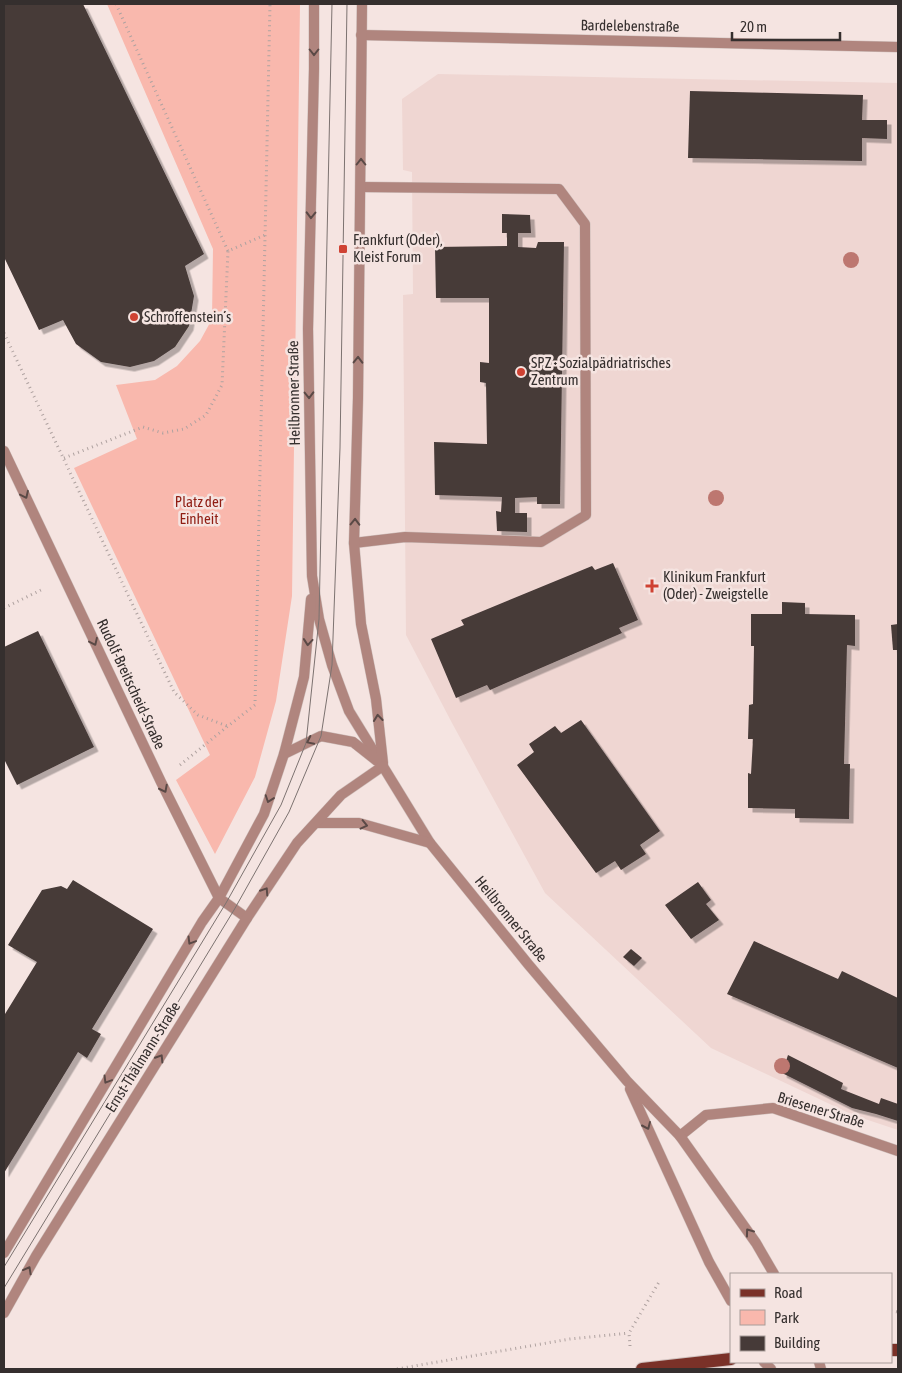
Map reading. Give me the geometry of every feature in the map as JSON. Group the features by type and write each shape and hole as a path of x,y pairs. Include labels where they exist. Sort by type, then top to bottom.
{"main road":[{"path":"642,1369 730,1359"}],"street":[{"name":"Heilbronner Straße","path":"314,4 308,329 312,576 319,618 332,665 349,711 430,843 528,964 627,1081 680,1136 756,1243 773,1273"},
{"name":"Heilbronner Straße","path":"362,4 361,187 354,543 361,624 376,699 383,766"},
{"name":"Bardelebenstraße","path":"362,36 898,47"},
{"path":"354,543 405,536 541,542 586,515 585,224 559,189 361,187"},
{"name":"Rudolf-Breitscheid-Straße","path":"4,451 160,782 219,898 247,918"},
{"name":"Ernst-Thälmann-Straße","path":"4,1253 202,922 219,898 264,814 284,754 304,677 312,576"},
{"path":"284,754 321,736 353,742 383,766"},
{"name":"Ernst-Thälmann-Straße","path":"4,1312 36,1256 247,918 297,842 341,795 383,766"},
{"path":"316,823 359,823 430,843"},
{"name":"Heilbronner Straße","path":"627,1081 709,1262 730,1299"},
{"name":"Briesener Straße","path":"680,1136 706,1115 773,1108 898,1151"}],"path":[{"path":"64,458 143,427 163,433 184,429 206,415 222,385 228,251 116,4"},
{"path":"160,782 255,706 270,4"},
{"path":"228,251 265,235"},
{"path":"4,333 174,692 198,715 228,726"},
{"path":"4,608 44,589"},
{"path":"397,1369 570,1339 629,1334 659,1282"}],"shaded area":[{"name":"Klinikum Frankfurt (Oder) - Zweigstelle","path":"438,74 898,83 898,1130 853,1115 711,1048 545,893 406,635 403,295 413,294 412,172 403,170 402,99"}],"green space":[{"name":"Platz der Einheit","path":"107,4 300,4 292,596 276,701 255,777 215,854 176,780 210,755 74,468 137,439 116,385 155,380 177,366 200,341 212,319 213,249"}],"building":[{"path":"4,4 83,4 204,254 185,266 194,296 189,326 175,347 154,361 130,367 101,362 76,344 63,320 39,330 4,257"},
{"path":"690,91 863,95 862,120 887,120 887,139 862,138 862,161 688,158"},
{"name":"SPZ - Sozialpädriatrisches Zentrum","path":"502,214 530,215 531,233 518,233 518,247 536,248 538,242 564,242 560,504 537,504 537,497 515,498 515,513 527,513 527,532 497,531 496,511 501,512 502,497 435,495 434,442 487,444 486,383 480,382 480,362 489,363 489,298 436,298 435,247 507,246 507,233 502,233"},
{"path":"613,563 638,620 619,628 622,633 490,690 487,685 456,698 431,639 464,625 461,620 592,566 595,570"},
{"path":"782,602 805,603 805,614 855,615 855,646 847,645 844,764 850,764 849,819 795,818 795,809 748,808 748,773 751,774 753,739 748,739 749,705 753,704 754,646 751,646 751,614 782,614"},
{"path":"898,624 898,650 893,650 891,625"},
{"path":"38,631 94,747 17,785 4,759 4,647"},
{"path":"581,720 660,831 640,845 646,854 621,870 615,861 596,873 517,765 534,752 529,744 555,726 561,733"},
{"path":"73,880 153,929 92,1029 101,1034 87,1058 78,1052 4,1173 4,1013 37,962 8,945 42,890 61,886 67,889"},
{"path":"698,882 711,900 706,904 719,920 691,939 665,905"},
{"path":"754,941 838,979 842,971 898,998 898,1068 727,994"},
{"path":"631,949 642,958 634,966 623,957"},
{"path":"788,1055 843,1083 841,1089 879,1104 881,1098 898,1104 898,1121 852,1108 782,1073"}],"tram line":[{"path":"4,1267 226,903 281,805 306,743 319,619 332,4"},
{"path":"4,1288 234,910 289,812 321,736 332,665 340,448 347,4"}],"place":[{"name":"Frankfurt (Oder), Kleist Forum","path":"343,249"},
{"name":"Schroffenstein´s","path":"134,317"},
{"name":"SPZ - Sozialpädriatrisches Zentrum","path":"521,372"},
{"name":"Klinikum Frankfurt (Oder) - Zweigstelle","path":"652,586"}]}
